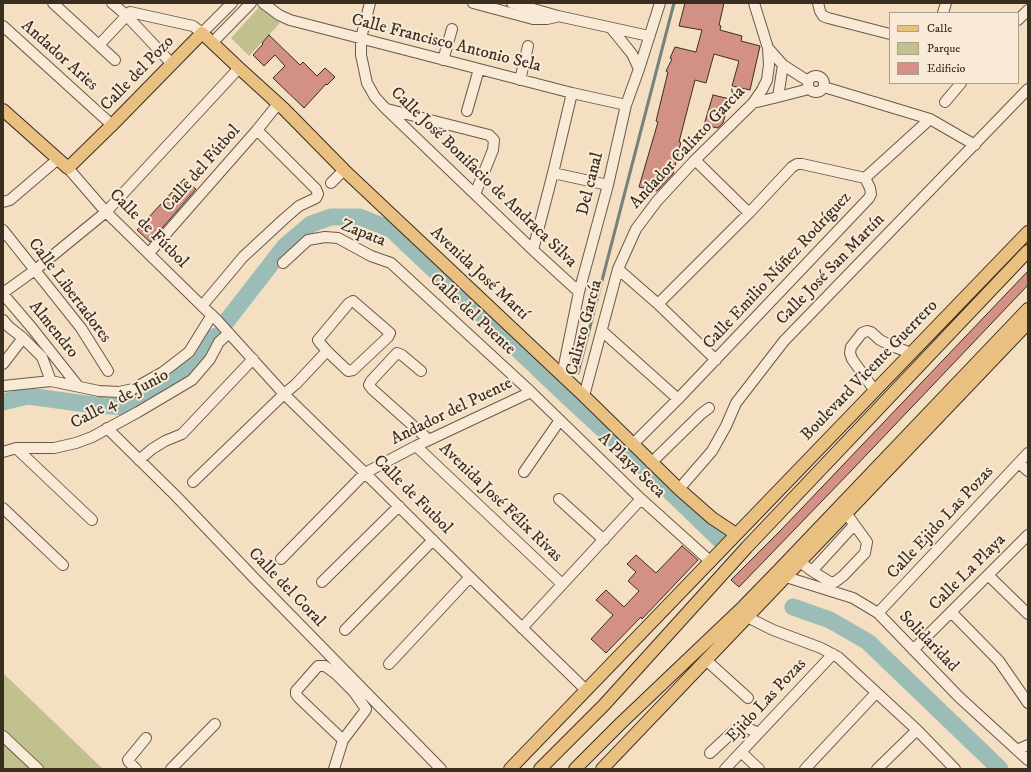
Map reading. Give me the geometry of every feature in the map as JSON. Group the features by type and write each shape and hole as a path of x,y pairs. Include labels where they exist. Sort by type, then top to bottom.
{"main road":[{"name":"Avenida José Martí","path":"202,33 284,109 344,170 584,396 678,489 712,518 736,534"},
{"name":"Calle del Pozo","path":"68,168 202,33"},
{"path":"3,110 58,159"},
{"name":"Calle de Fútbol","path":"58,159 68,168"},
{"name":"Boulevard Vicente Guerrero","path":"510,769 1028,232"},
{"path":"540,769 604,705 747,547 1028,251"},
{"path":"575,769 744,606 1028,309"},
{"path":"602,769 1028,323"}],"street":[{"path":"52,3 115,60"},
{"path":"112,3 129,10 193,26 202,33"},
{"name":"Calle del Pozo","path":"202,33 232,3"},
{"path":"212,43 251,3"},
{"name":"Calle Francisco Antonio Sela","path":"263,3 279,15 290,20 520,80 626,105"},
{"name":"Calle José Bonifacio de Andraca Silva","path":"370,3 361,38 360,55 367,83 375,97 533,250 579,292"},
{"path":"473,3 533,18 547,19 558,16"},
{"path":"512,3 558,16 650,36"},
{"name":"Del canal","path":"562,375 579,292 608,185 626,105 660,3"},
{"path":"754,3 768,48 783,65 809,85 814,92 820,92 824,87 930,119 975,145"},
{"path":"818,3 823,16 889,34"},
{"path":"99,45 129,10"},
{"path":"129,10 172,64"},
{"path":"1019,19 1028,10"},
{"name":"Andador Aries","path":"3,26 112,125"},
{"path":"611,28 632,54 639,69"},
{"path":"443,60 452,29"},
{"path":"520,80 528,46"},
{"name":"Andador Calixto García","path":"618,269 636,229 657,201 753,103 762,90 767,80 769,65 768,48"},
{"path":"778,97 783,65"},
{"path":"3,294 106,212 239,68"},
{"path":"467,111 479,69"},
{"path":"945,102 960,84"},
{"path":"753,103 778,97 809,85"},
{"name":"Calle José San Martín","path":"678,489 712,451 726,426 736,403 784,341 1028,89"},
{"path":"533,250 572,93"},
{"name":"Calle del Fútbol","path":"149,254 278,104"},
{"path":"385,108 489,135 494,140 493,150 475,194"},
{"name":"Calle Emilio Núñez Rodríguez","path":"633,444 716,360 869,198 870,188 865,178 930,119"},
{"path":"202,306 243,256 289,214 300,206 316,198 318,194 316,189 257,130"},
{"path":"3,202 10,200 58,159"},
{"path":"696,160 749,213"},
{"path":"658,304 749,213 792,167 797,164 802,164 865,178"},
{"name":"Calle de Fútbol","path":"68,168 106,212 214,317"},
{"path":"331,184 344,170"},
{"path":"553,173 608,185"},
{"name":"Calle Libertadores","path":"3,230 81,328 108,371"},
{"name":"Zapata","path":"283,263 308,240 325,236 338,238 371,256 391,262"},
{"name":"Calle del Puente","path":"391,262 531,392"},
{"path":"618,269 658,304 716,360"},
{"name":"Calixto García","path":"584,396 618,269"},
{"name":"Almendro","path":"3,294 78,386"},
{"path":"353,301 390,333 388,337 353,370 348,371 327,351 318,340 349,303 353,301"},
{"path":"3,386 51,381 99,391 120,392 133,389 163,372 189,352 214,317"},
{"name":"Calle de Futbol","path":"214,317 284,394 586,690"},
{"path":"5,327 23,338 42,357 51,381"},
{"path":"602,331 678,399"},
{"path":"875,391 852,359 850,353 851,347 862,333 867,331 871,332 880,340 911,353"},
{"name":"Calle 4 de Junio","path":"3,452 16,448 54,448 76,443 92,437 192,380 210,359 219,342 229,333"},
{"path":"3,364 23,338"},
{"path":"194,482 296,384 327,351"},
{"path":"421,371 398,353 371,381 369,385 429,440"},
{"path":"139,460 152,448 182,434 253,359"},
{"name":"A Playa Seca","path":"531,392 641,499 711,562"},
{"name":"Andador del Puente","path":"281,559 365,473 416,446 531,392"},
{"path":"651,463 709,408"},
{"path":"524,472 560,420"},
{"name":"Calle del Coral","path":"107,428 176,496 359,686 442,769"},
{"name":"Avenida José Félix Rivas","path":"416,446 562,584"},
{"path":"16,448 92,520"},
{"name":"Calle Ejido Las Pozas","path":"878,613 1028,454"},
{"path":"1019,463 1028,471"},
{"path":"559,498 604,540"},
{"path":"522,628 641,499"},
{"path":"322,582 399,506"},
{"path":"3,508 63,564"},
{"path":"800,562 826,580 835,582 843,576 865,553 867,542 846,513"},
{"path":"812,571 854,525"},
{"name":"Calle La Playa","path":"913,650 1028,536"},
{"path":"345,630 433,540"},
{"path":"988,575 1028,614"},
{"path":"389,664 470,577"},
{"name":"Solidaridad","path":"786,577 853,598 878,613 959,697 1028,760"},
{"path":"951,612 999,661 1028,703"},
{"path":"747,617 773,630 821,648 838,657 917,730 955,769"},
{"name":"Ejido Las Pozas","path":"725,769 833,654"},
{"path":"706,660 748,698"},
{"path":"334,769 343,740 366,708 354,692 336,674 325,666 318,666 296,691 296,694 298,698 343,740"},
{"path":"805,769 876,693"},
{"path":"171,769 215,724"},
{"path":"710,753 738,727 745,727 759,732"},
{"path":"877,769 917,730"},
{"path":"3,736 38,769"},
{"path":"136,769 128,760 146,738"},
{"path":"1017,750 1028,745"},
{"path":"741,752 758,769"}],"green space":[{"path":"261,5 280,23 249,56 231,38"},
{"path":"3,673 103,769 3,769"}],"building":[{"path":"685,3 724,3 719,25 721,26 720,30 742,36 741,41 760,46 750,90 732,86 739,61 714,54 706,83 695,80 679,142 681,142 673,174 657,191 639,187 658,122 656,121 668,72 666,71 672,59 670,58 675,47 696,52 702,30 679,26"},
{"path":"269,35 300,65 303,62 317,76 325,68 335,77 327,85 326,84 304,108 273,78 285,66 275,55 264,66 253,55"},
{"path":"713,95 730,99 723,123 718,128 704,125"},
{"path":"184,179 196,189 150,242 137,230"},
{"path":"1028,271 1028,285 851,471 739,587 731,580 781,530"},
{"path":"682,546 698,560 642,619 641,617 606,653 591,639 613,615 596,600 606,590 624,607 639,591 628,581 636,572 627,564 636,555 656,573"}],"waterway":[{"path":"578,373 674,3"},
{"path":"226,322 285,246 311,224 331,217 360,217 392,230 721,541"},
{"path":"3,402 28,396 93,405 130,407 172,381 216,336"},
{"path":"793,607 830,620 868,642 1000,769"}]}
